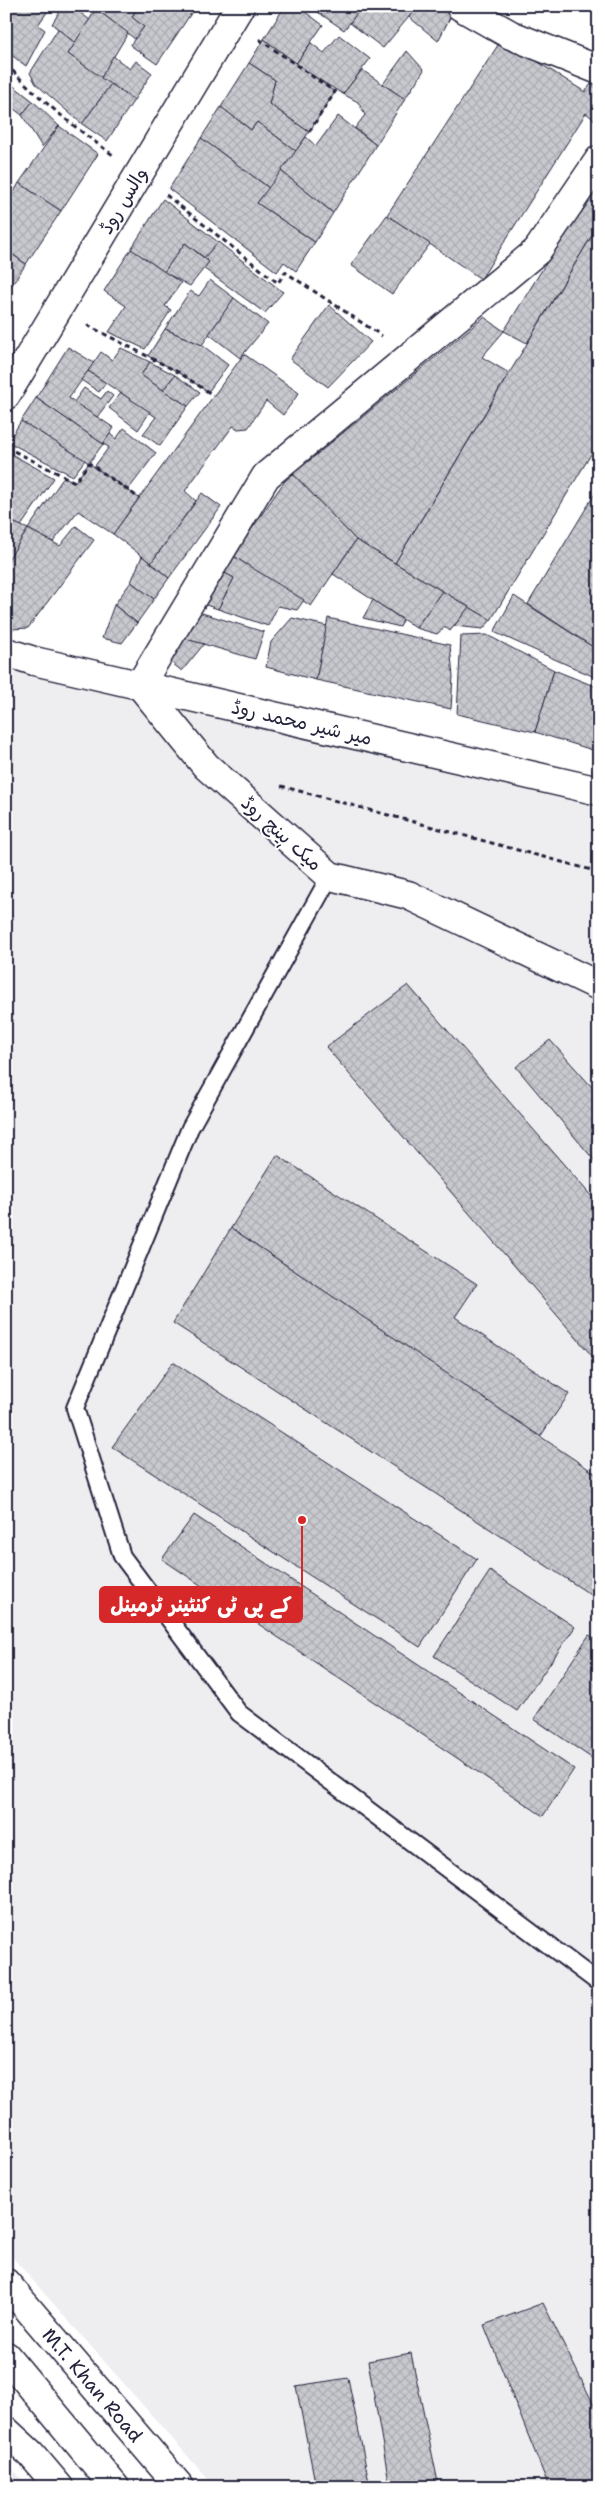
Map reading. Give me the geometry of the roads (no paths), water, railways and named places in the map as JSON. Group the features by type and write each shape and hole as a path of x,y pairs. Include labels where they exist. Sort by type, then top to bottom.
{"main road":[{"path":"460,6 511,34 599,70"},
{"name":"والس روڈ","path":"6,394 236,13"},
{"path":"140,685 266,476 537,251 599,160"},
{"name":"میر شیر محمد روڈ","path":"6,652 34,661 599,791"},
{"name":"میک ہینچ روڈ","path":"140,685 206,766 330,876 408,895 599,986"},
{"name":"M.T. Khan Road","path":"6,2283 180,2487"},
{"path":"6,2356 115,2487"},
{"path":"6,2431 31,2454 60,2487"}],"lane":[{"path":"330,876 190,1128 75,1408 122,1556 239,1713 599,1982"}],"place":[{"name":"کے پی ٹی کنٹینر ٹرمینل","path":"302,1520"}]}
